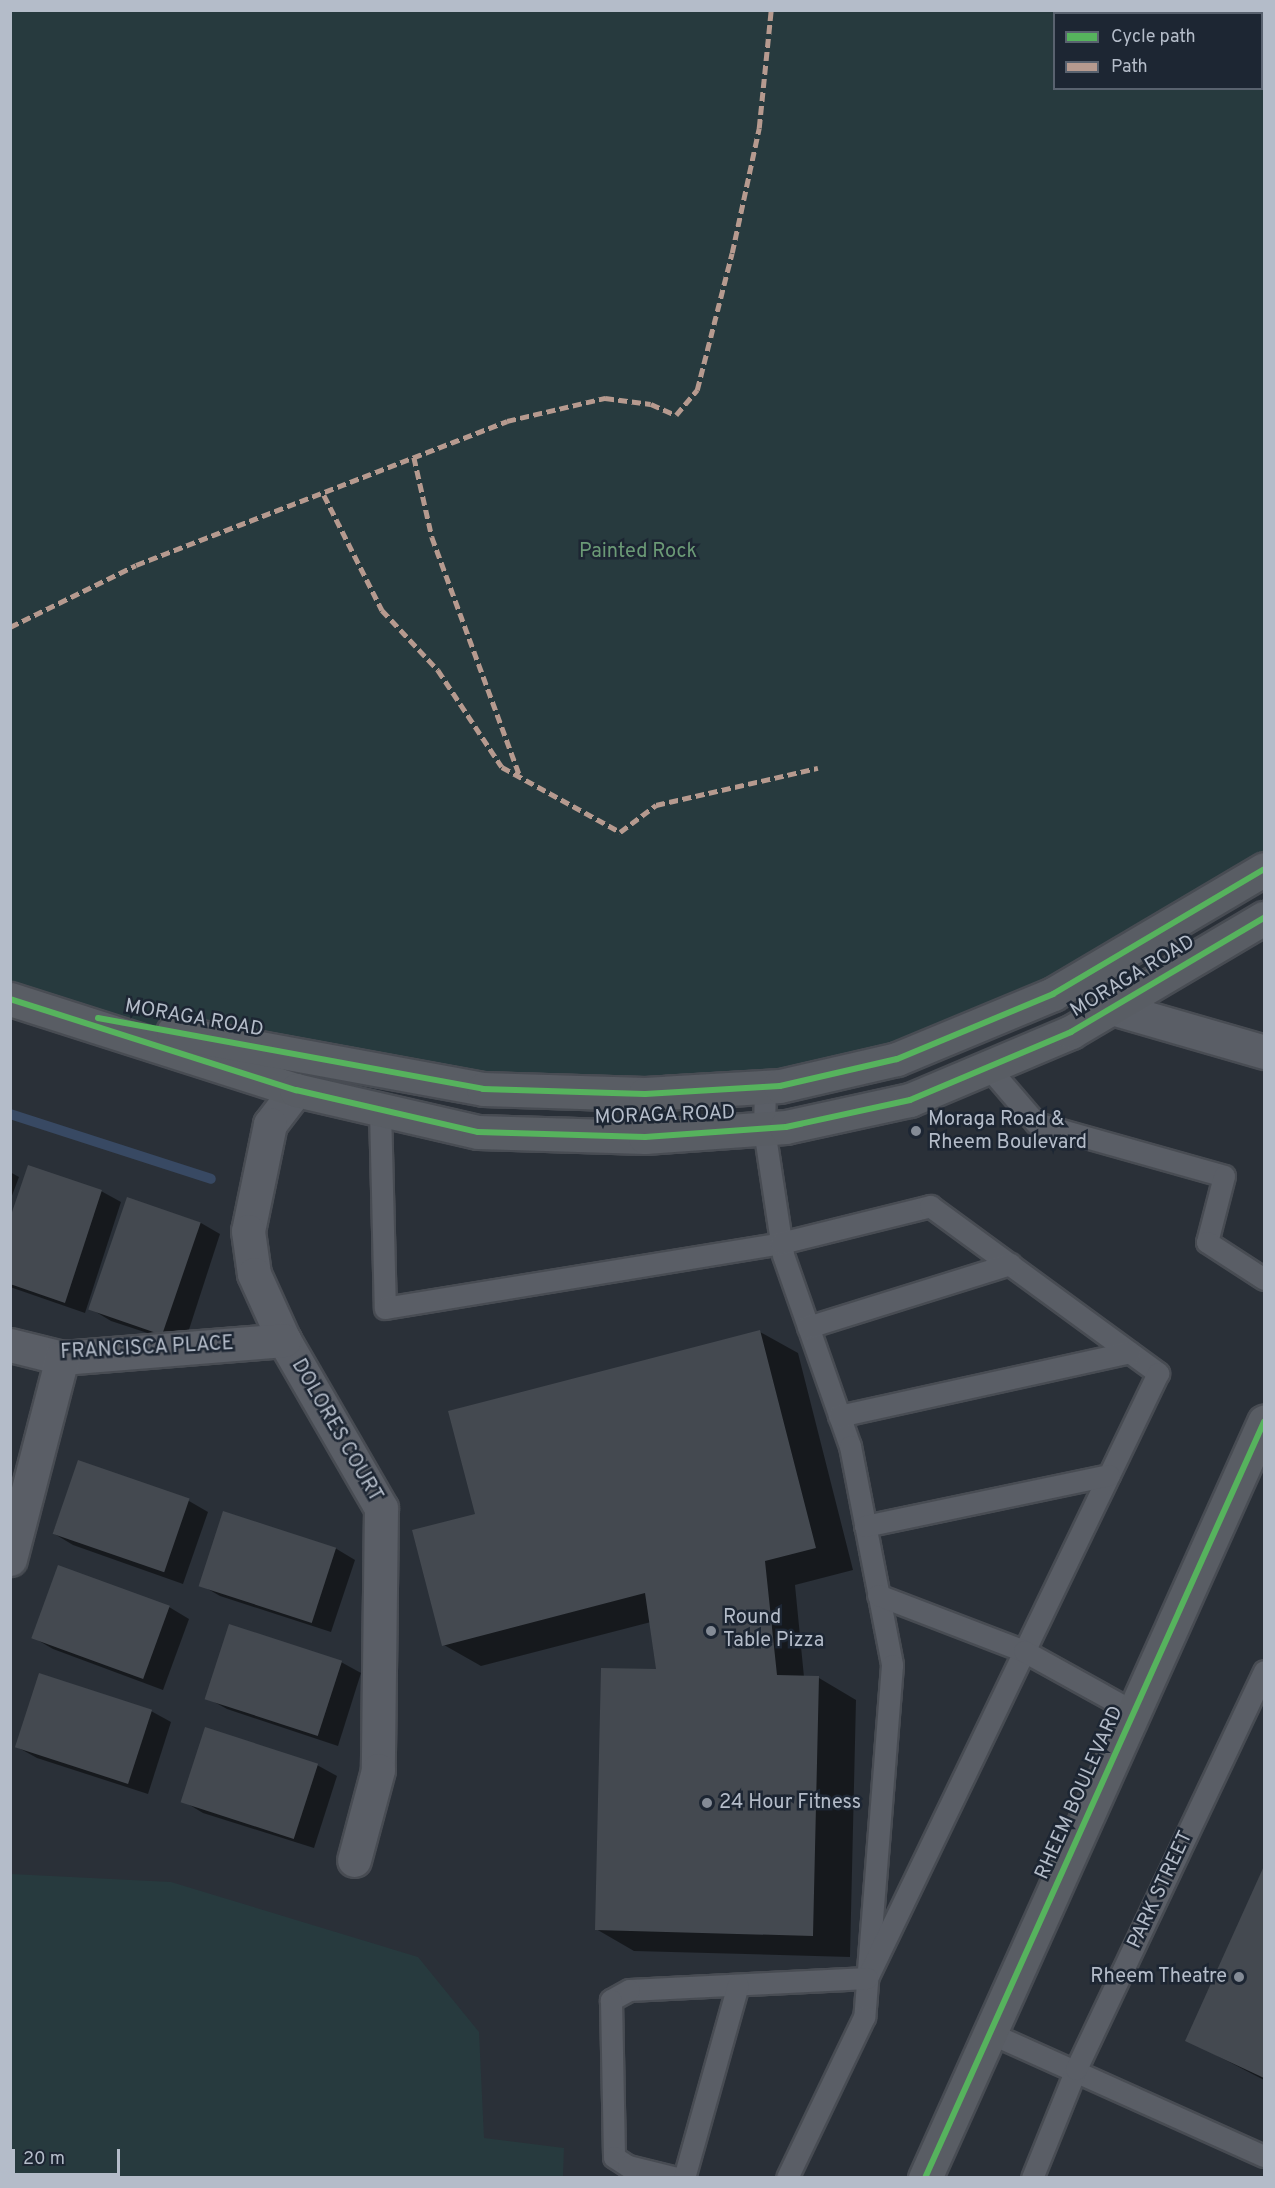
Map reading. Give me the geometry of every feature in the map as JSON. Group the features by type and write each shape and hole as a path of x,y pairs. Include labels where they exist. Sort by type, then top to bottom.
{"main road":[{"name":"MORAGA ROAD","path":"23,1003 483,1089 645,1094 765,1086 897,1059 1053,994 1264,869"},
{"name":"MORAGA ROAD","path":"23,1003 296,1090 478,1132 645,1137 764,1129 910,1100 1071,1032 1264,918"},
{"name":"RHEEM BOULEVARD","path":"925,2178 1264,1422"}],"street":[{"path":"1112,1008 1264,1052"},
{"name":"DOLORES COURT","path":"296,1090 270,1124 248,1231 254,1274 284,1340 381,1508 378,1770 354,1860"},
{"name":"FRANCISCA PLACE","path":"10,1345 62,1358 284,1340"},
{"path":"10,1559 62,1358"}],"lane":[{"path":"988,1067 1036,1123 1224,1176 1207,1242 1264,1280"},
{"path":"765,1086 764,1129 781,1243 850,1446 892,1665 864,2017 787,2178"},
{"path":"380,1109 385,1308 781,1243 930,1206 1158,1373 867,1978"},
{"path":"808,1327 1010,1264"},
{"path":"839,1416 1129,1352"},
{"path":"865,1526 1109,1475"},
{"path":"878,1595 1024,1651 1134,1712"},
{"name":"PARK STREET","path":"1032,2178 1076,2069 1264,1671"},
{"path":"677,2178 628,2166 614,2157 611,2000 629,1990 867,1978"},
{"path":"684,2178 738,1985"},
{"path":"990,2033 1076,2069 1264,2156"}],"green space":[{"name":"Painted Rock","path":"10,11 1264,11 1264,870 1053,994 765,1086 483,1089 11,999"},
{"path":"11,1874 171,1882 418,1957 479,2032 484,2138 564,2148 563,2177 11,2177"}],"building":[{"path":"28,1165 102,1190 65,1303 10,1284 10,1218"},
{"path":"127,1197 201,1222 162,1335 88,1310"},
{"path":"760,1330 816,1548 765,1561 777,1675 819,1676 813,1936 595,1930 601,1668 656,1669 645,1593 442,1646 412,1530 475,1514 448,1411"},
{"path":"78,1460 190,1498 164,1572 53,1534"},
{"path":"223,1511 336,1548 312,1623 199,1586"},
{"path":"58,1565 170,1606 143,1679 31,1638"},
{"path":"229,1624 342,1661 318,1736 205,1699"},
{"path":"39,1673 152,1710 128,1784 15,1747"},
{"path":"205,1727 318,1764 294,1839 181,1802"},
{"name":"Rheem Theatre","path":"1264,1866 1264,2078 1185,2041"}],"waterway":[{"path":"10,1114 211,1179"}],"marked path":[{"path":"10,627 136,565 507,421 605,398 651,404 676,415 697,390 732,253 759,128 771,10"},
{"path":"414,457 432,537 520,776"},
{"path":"324,495 382,610 438,670 502,767 620,832 656,805 818,768"}],"cycle path":[{"path":"98,1018 483,1089 645,1094 780,1086 897,1059 1053,994 1264,869"},
{"path":"10,999 296,1090 478,1132 645,1137 786,1127 910,1100 1071,1032 1264,918"},
{"path":"925,2178 1264,1422"}],"place":[{"name":"Moraga Road & Rheem Boulevard","path":"916,1131"},
{"name":"Round Table Pizza","path":"711,1631"},
{"name":"24 Hour Fitness","path":"707,1803"},
{"name":"Rheem Theatre","path":"1239,1977"}]}
